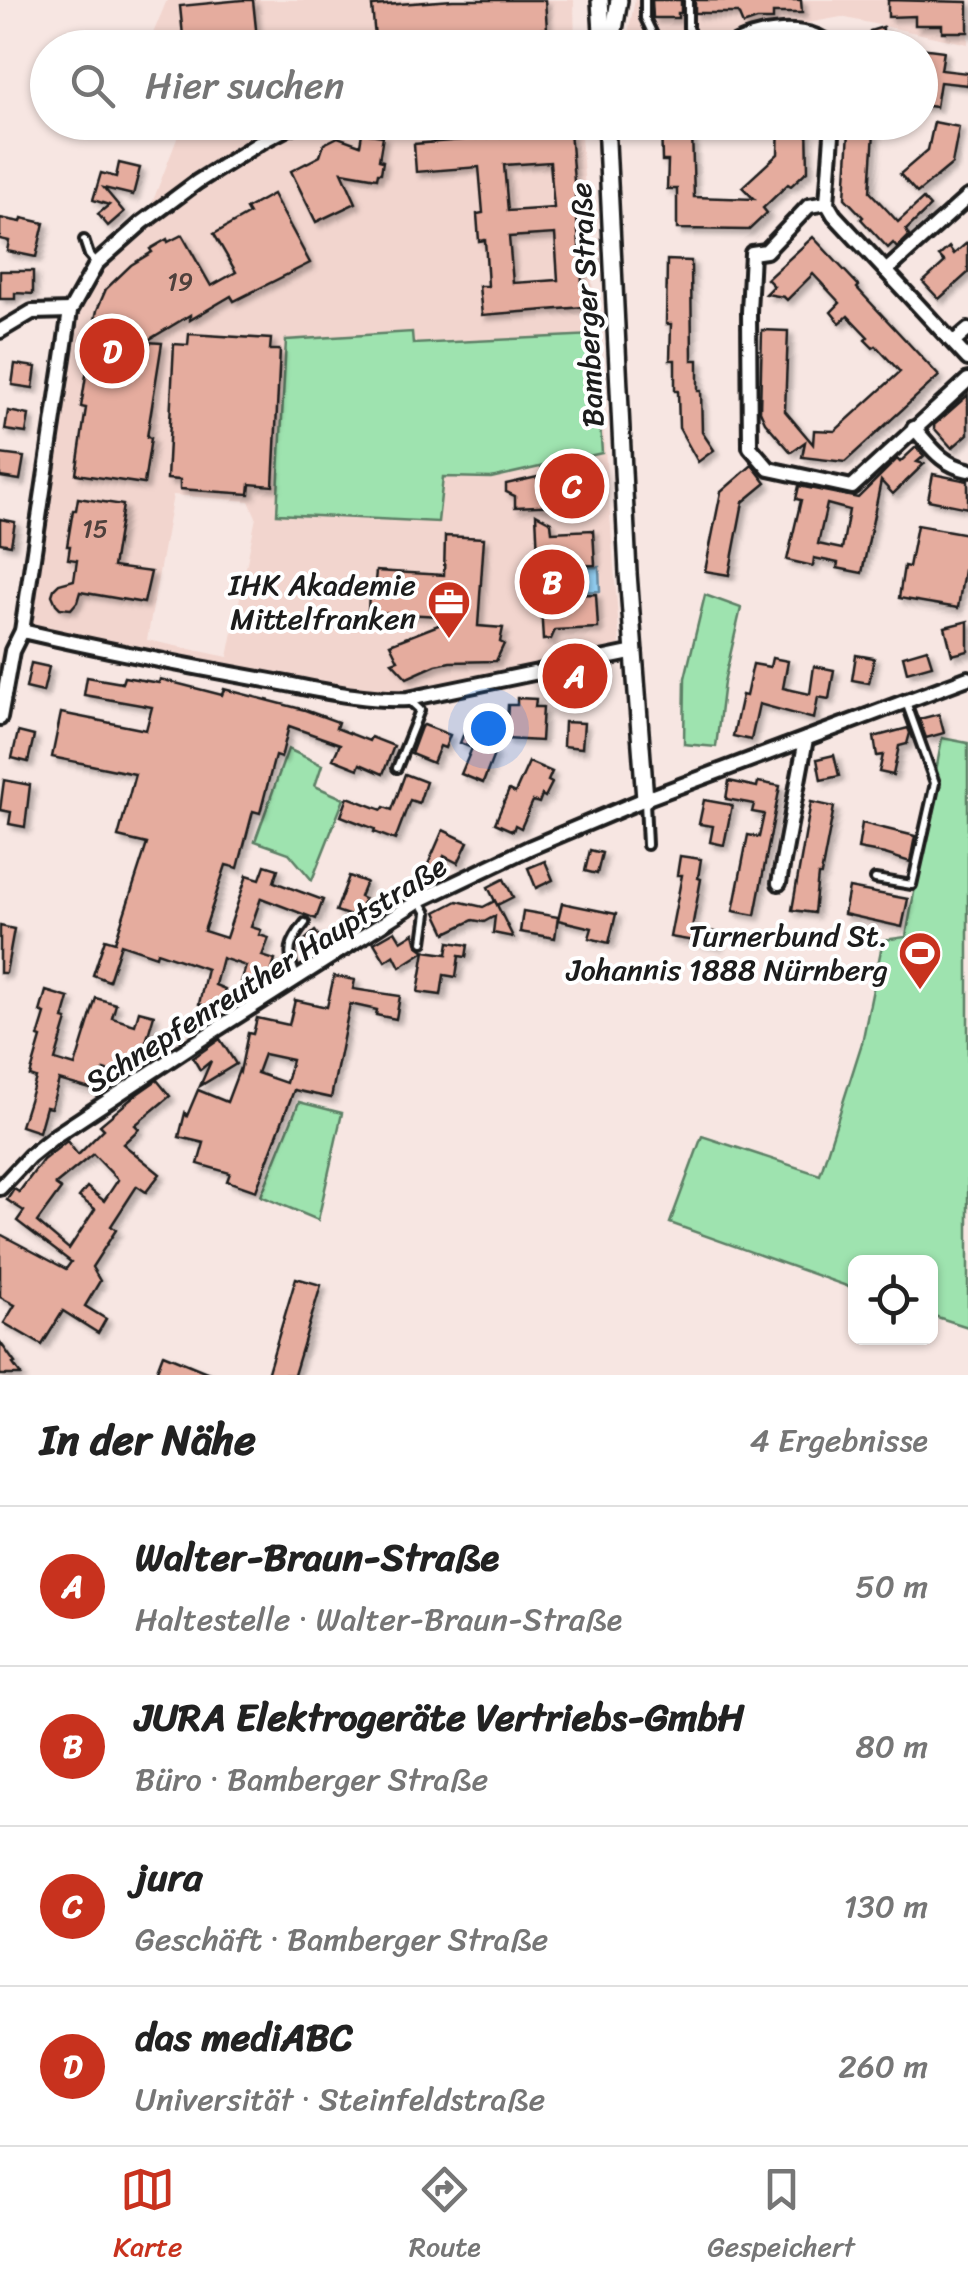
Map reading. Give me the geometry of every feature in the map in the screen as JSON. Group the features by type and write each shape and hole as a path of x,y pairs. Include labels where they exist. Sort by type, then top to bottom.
{"street":[{"path":"600,0 604,30"},
{"path":"611,30 618,0"},
{"path":"0,718 12,651 22,631 70,310 95,267 142,223 197,182 265,140"},
{"name":"Bamberger Straße","path":"607,140 628,572 645,799"},
{"path":"832,140 827,203 834,215 968,359"},
{"path":"886,271 968,198"},
{"path":"827,203 809,206 766,251 752,252 750,447 770,469 852,487 968,380"},
{"path":"0,331 32,312 70,310"},
{"path":"954,342 968,330"},
{"path":"914,428 944,462 968,470"},
{"path":"22,631 335,694 384,700 408,699 635,652"},
{"name":"Schnepfenreuther Hauptstraße","path":"0,1188 55,1136 420,900 528,848 645,799 968,678"},
{"path":"779,883 806,739"}],"lane":[{"path":"645,0 650,30"},
{"path":"688,0 689,30"},
{"path":"84,240 95,267"},
{"path":"397,768 420,710 408,699"},
{"path":"875,879 912,885 934,783 905,701"},
{"name":"Bamberger Straße","path":"645,799 646,845"},
{"path":"420,900 427,913 423,942"},
{"path":"297,978 290,949 305,923"}],"shaded area":[{"path":"167,0 574,0 575,30 154,30"},
{"path":"635,0 968,0 968,44 938,38 938,30 902,30 841,17 769,30 629,30"},
{"path":"176,140 581,140 621,658 415,704 161,662 28,624 76,305 94,269 146,219","holes":["412,332 412,344 593,335 491,478 443,477 438,522 277,514","173,495 249,501 256,517 228,657 147,640"]}],"green space":[{"path":"412,332 413,344 594,335 602,453 491,478 443,477 438,522 277,514 286,340"},
{"path":"705,595 741,608 724,682 716,747 684,744 685,678"},
{"name":"Turnerbund St. Johannis 1888 Nürnberg","path":"942,738 968,743 968,1327 938,1317 938,1255 848,1255 848,1287 670,1223 702,1136 820,1175 862,1043 883,940 906,937"},
{"path":"288,749 322,765 315,786 344,799 312,880 289,853 255,841"},
{"path":"299,1102 342,1113 318,1220 261,1196"}],"water":[{"path":"599,567 600,591 578,592 577,568"}],"building":[{"path":"253,0 256,30 182,30 180,6"},
{"path":"453,0 545,0 547,29 374,30 372,6"},
{"path":"652,0 681,0 681,13 678,18 653,18"},
{"path":"695,0 801,0 802,13 773,13 773,20 743,25 738,13 695,13"},
{"path":"888,0 968,2 968,32 942,32 942,25 915,25 915,16 888,17"},
{"path":"938,50 944,51 941,70 968,73 968,85 940,82 938,94"},
{"path":"938,123 959,127 952,164 917,193 900,174 928,150 930,140 938,140"},
{"path":"332,140 360,145 361,140 382,140 381,173 377,178 342,172 356,203 316,222 291,171 320,156 324,144"},
{"path":"571,140 584,307 482,315 479,286 488,286 485,240 479,241 477,214 483,213 479,167 416,172 414,144","holes":["550,162 554,208 508,211 504,165","555,234 558,280 513,283 509,237"]},
{"path":"661,140 692,140 694,197 754,199 742,187 778,154 778,140 807,140 808,170 763,208 767,213 749,230 677,229 677,189 667,189 668,161 662,161"},
{"path":"848,140 873,140 870,192 898,222 923,199 930,207 906,230 909,236 897,248 893,243 888,248 845,198"},
{"path":"119,163 140,168 133,195 104,188 124,212 108,226 98,214 109,205 93,200 101,173 116,177"},
{"path":"273,194 310,263 234,301 231,296 190,320 190,315 145,342 162,343 144,484 76,474 89,356 82,346 91,340 106,289 131,265 152,252 150,249 182,235 211,286 236,272 214,234 249,214 246,209"},
{"path":"0,218 44,223 36,257 7,251 9,241 0,239"},
{"path":"813,237 939,376 845,462 802,457 805,442 791,452 760,411 762,330 788,331 785,411 813,444 814,430 835,431 900,372 865,340 868,337 848,316 840,323 831,312 840,303 813,274 787,300 766,294 774,286 767,279"},
{"path":"968,242 968,273 939,299 923,282 945,262 939,256 949,247 954,254"},
{"path":"667,260 691,261 692,360 698,360 702,432 714,450 698,462 679,428 675,360 670,360 671,324 666,324"},
{"path":"0,271 33,271 33,294 15,293 15,299 0,299"},
{"path":"189,334 271,339 270,350 280,350 273,486 250,484 249,494 180,489 180,480 167,479 174,344 188,345"},
{"path":"15,364 36,367 33,388 12,385"},
{"path":"968,395 968,434 952,448 934,425"},
{"path":"8,411 29,415 26,433 5,430"},
{"path":"916,447 924,456 917,462 924,464 893,494 881,481 862,573 814,558 813,566 787,560 801,500 796,499 799,486 858,498 897,459 900,462","holes":["827,504 849,510 842,549 818,544"]},
{"path":"0,454 24,457 20,480 0,477"},
{"path":"752,465 766,483 743,502 729,575 705,571 721,492"},
{"path":"582,467 583,504 515,507 515,496 506,492 506,484"},
{"path":"933,474 968,481 968,508 928,500"},
{"path":"78,498 123,505 113,567 151,572 144,603 80,592 71,609 56,604 54,589 74,580 77,560 68,559 67,546"},
{"path":"536,514 551,522 552,532 593,530 595,565 567,566 572,580 565,595 596,594 598,628 555,630 551,639 543,640 540,587 534,582 539,577"},
{"path":"0,519 15,522 11,545 0,543"},
{"path":"917,525 968,534 968,559 958,608 899,598"},
{"path":"445,536 484,538 478,626 503,628 500,642 504,644 496,661 450,662 407,678 392,662 398,660 390,644 459,617 368,612 369,592 374,592 376,571 444,575"},
{"path":"968,621 968,651 952,655 945,627"},
{"path":"927,649 932,665 907,672 903,656"},
{"path":"856,655 874,658 869,683 852,680"},
{"path":"772,658 788,661 783,688 810,694 814,666 834,670 829,699 818,697 814,719 759,704 751,740 733,736 753,664 770,667"},
{"path":"31,663 49,667 43,692 26,688"},
{"path":"87,677 122,683 124,677 159,683 160,679 222,695 224,689 305,710 338,722 336,728 394,746 383,774 333,759 340,744 289,726 281,758 275,756 260,813 253,811 238,868 226,865 204,931 226,938 247,875 260,879 265,865 278,869 274,882 323,900 316,919 261,898 251,927 269,938 262,956 275,960 270,977 257,973 252,990 240,986 246,966 222,958 215,985 225,989 218,1010 199,1004 207,969 157,952 156,956 121,944 109,981 93,975 105,939 115,942 147,844 118,837 135,774 52,757 61,713 146,730 152,707 84,695"},
{"path":"517,698 536,699 535,707 543,707 541,741 506,739 508,705 517,705"},
{"path":"939,714 944,733 926,738 919,719"},
{"path":"564,722 584,723 582,748 563,746"},
{"path":"424,725 450,735 433,763 411,754"},
{"path":"908,728 907,744 899,746 893,775 879,772 883,755 877,756 874,737"},
{"path":"18,732 34,736 28,762 12,758"},
{"path":"464,733 476,738 472,746 474,743 495,752 483,783 461,774 472,748 460,743"},
{"path":"834,755 839,776 821,780 817,759"},
{"path":"529,762 552,772 548,781 552,783 539,803 533,801 521,828 515,825 513,831 495,823 509,790 515,793"},
{"path":"405,774 426,782 419,803 410,800 395,840 341,816 348,797 392,810"},
{"path":"4,780 30,785 25,827 9,824 11,812 0,810"},
{"path":"729,781 757,787 758,782 780,786 755,915 733,911 748,835 759,837 764,814 752,812 754,804 726,799"},
{"path":"704,800 732,805 724,845 710,842 713,826 699,824"},
{"path":"811,802 834,807 818,875 814,913 792,910"},
{"path":"862,823 915,836 910,862 858,849"},
{"path":"443,830 468,842 458,863 444,856 437,873 426,869"},
{"path":"590,850 602,853 597,874 585,871"},
{"path":"680,856 701,859 692,928 720,933 718,945 670,937 682,875 677,875"},
{"path":"545,861 553,880 536,888 528,868"},
{"path":"349,876 366,882 357,918 336,911"},
{"path":"504,879 513,897 497,905 488,887"},
{"path":"849,888 908,899 902,927 844,914"},
{"path":"457,901 483,907 495,901 513,937 493,933 495,916 484,922 473,920 446,933 436,912"},
{"path":"562,903 616,914 609,943 589,938 592,928 558,920"},
{"path":"523,911 558,917 555,938 520,932"},
{"path":"0,926 14,929 6,973 0,973"},
{"path":"315,931 323,942 304,956 298,947"},
{"path":"395,931 401,941 414,933 417,945 425,951 400,967 394,955 385,961 374,943"},
{"path":"449,942 468,945 466,957 459,956 456,977 444,975 441,995 418,992 425,951 447,954"},
{"path":"334,976 355,980 353,989 400,996 396,1019 350,1004 331,1098 294,1090 256,1191 227,1181 230,1173 198,1164 204,1143 179,1137 185,1113 187,1116 198,1090 227,1102 240,1072 248,1033 253,1034 257,1018 289,1025 295,1000 327,1007","holes":["264,1054 292,1060 286,1083 257,1073"]},
{"path":"46,991 69,998 55,1060 75,1066 96,998 116,1004 112,1018 135,1025 139,1011 154,1015 140,1062 127,1058 122,1076 104,1070 97,1091 59,1080 39,1132 21,1126 36,1078 30,1076 41,1038 38,1037 45,1014 40,1012"},
{"path":"220,1039 236,1064 200,1086 211,1061 200,1070 193,1058"},
{"path":"157,1080 170,1096 135,1125 139,1129 123,1144 160,1174 146,1192 137,1186 111,1226 116,1230 92,1267 100,1281 85,1306 106,1319 98,1333 63,1311 42,1345 4,1323 15,1305 0,1297 0,1234 66,1269 71,1262 17,1221 24,1211 7,1200 14,1189 19,1192 43,1160 67,1141 78,1155 104,1129 100,1125","holes":["93,1154 118,1180 104,1201 87,1187 79,1197 95,1209 69,1249 37,1222 61,1189 55,1185"]},
{"path":"296,1278 321,1285 294,1375 267,1375"},
{"path":"0,1342 15,1363 21,1375 0,1375"},
{"path":"163,1354 214,1375 155,1375"}],"place":[{"name":"das mediABC","path":"112,351"},
{"name":"jura","path":"572,486"},
{"name":"JURA Elektrogeräte Vertriebs-GmbH","path":"552,582"},
{"name":"IHK Akademie Mittelfranken","path":"449,640"},
{"name":"Walter-Braun-Straße","path":"575,676"},
{"name":"Turnerbund St. Johannis 1888 Nürnberg","path":"920,991"}]}
